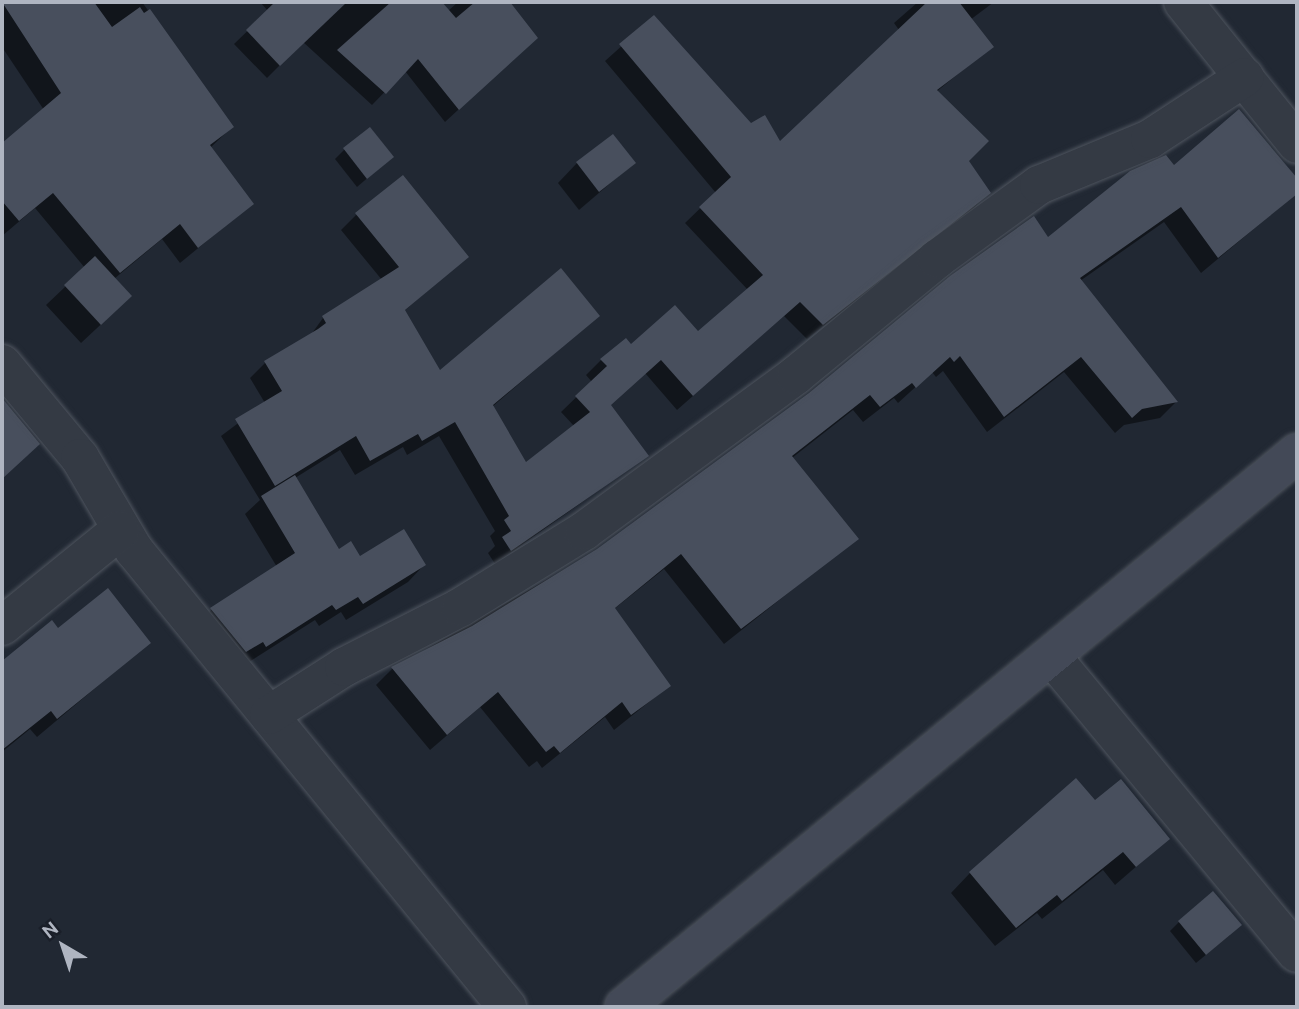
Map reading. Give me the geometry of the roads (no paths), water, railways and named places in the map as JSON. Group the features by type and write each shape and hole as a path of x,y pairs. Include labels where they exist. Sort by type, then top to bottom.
{"street":[{"path":"1183,2 1297,144"},
{"path":"269,715 344,667 461,607 584,531 796,374 937,259 1039,185 1150,139 1245,77"},
{"path":"2,365 80,458 120,530 507,1007"},
{"path":"624,1007 1297,453"},
{"path":"2,626 120,530"},
{"path":"1052,657 1297,953"}]}
